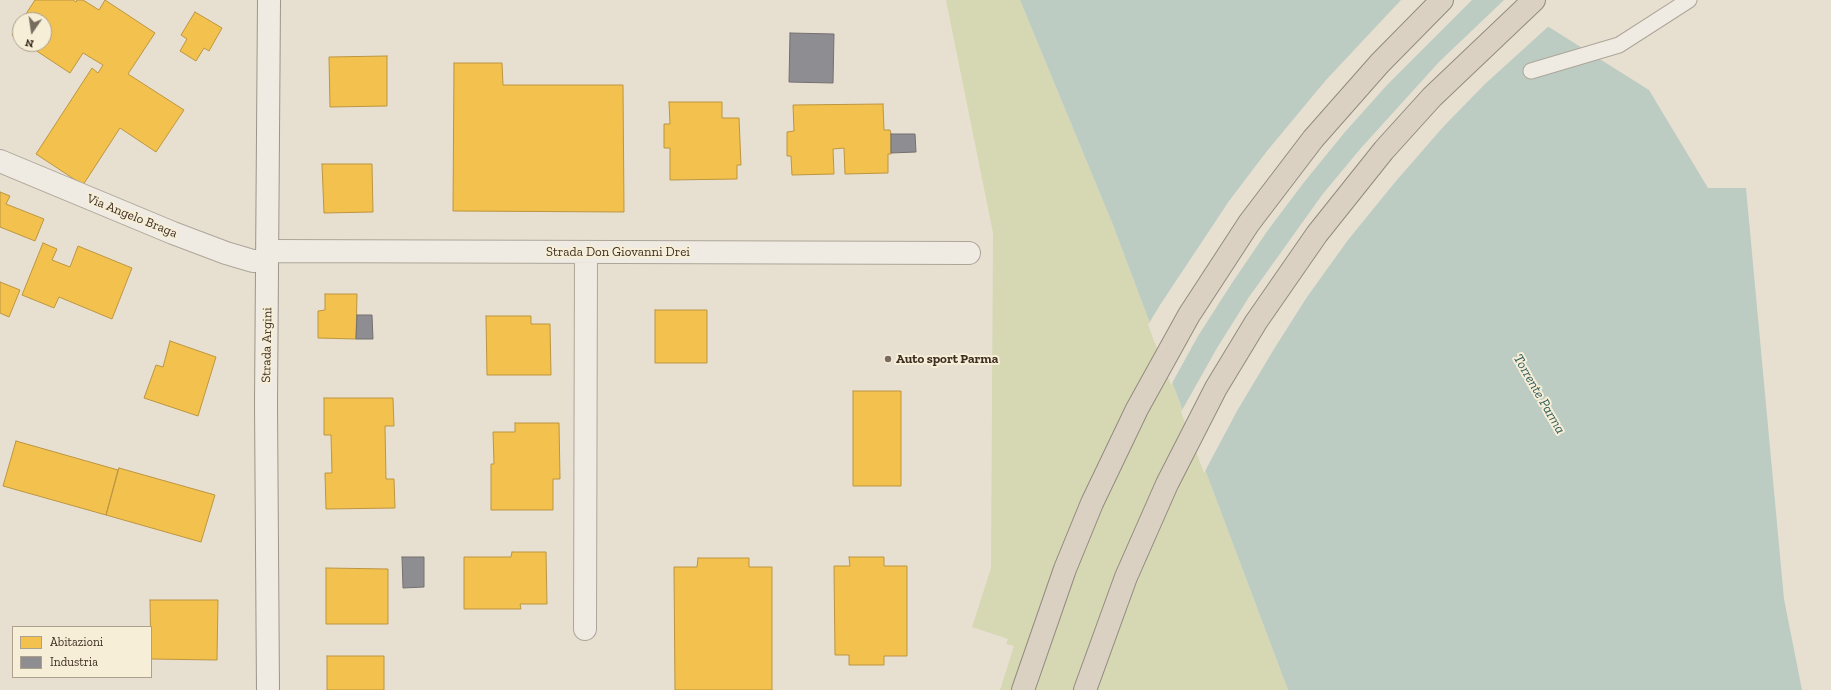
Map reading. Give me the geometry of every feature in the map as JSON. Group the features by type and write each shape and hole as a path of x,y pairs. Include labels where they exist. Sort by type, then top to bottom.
{"highway":[{"path":"1023,690 1074,547 1106,470 1153,379 1208,284 1261,207 1323,127 1380,63 1442,0"},
{"path":"1085,690 1126,577 1166,484 1216,388 1275,293 1353,188 1409,122 1470,60 1534,0"}],"street":[{"name":"Strada Argini","path":"268,690 266,404 269,0"},
{"name":"Via Angelo Braga","path":"0,161 226,254 253,261 268,256"},
{"name":"Strada Don Giovanni Drei","path":"268,256 586,252 969,253"},
{"path":"585,629 586,252"}],"lane":[{"path":"1531,71 1619,44 1689,0"}],"green space":[{"path":"946,0 1020,0 1113,225 1288,690 1000,690 1014,646 1006,644 1008,639 972,627 991,568 993,233"}],"water":[{"name":"Torrente Parma","path":"1020,0 1506,0 1649,90 1708,188 1746,188 1784,599 1802,690 1288,690 1113,225"}],"pier":[{"path":"1401,0 1472,0 1387,85 1345,132 1305,181 1268,230 1232,283 1198,336 1171,385 1148,325 1229,201 1267,151 1326,80"},
{"path":"1504,0 1510,0 1550,25 1485,84 1444,126 1396,181 1348,240 1307,297 1274,349 1237,411 1204,473 1181,412 1217,348 1249,297 1322,195 1361,148 1439,62"}],"building: Abitazioni":[{"path":"35,0 73,0 76,2 77,0 83,0 99,10 105,0 155,33 128,74 184,110 156,152 120,128 83,185 36,154 92,68 98,73 103,65 83,53 70,73 38,52 52,52 52,12 27,12"},
{"path":"195,12 222,28 209,51 204,48 196,61 180,51 187,39 181,35"},
{"path":"387,56 387,106 330,107 329,57"},
{"path":"454,63 502,63 503,85 623,85 624,212 453,211"},
{"path":"669,102 722,102 722,118 739,118 741,165 737,165 737,179 670,180 670,148 664,148 664,124 670,124"},
{"path":"883,104 884,130 890,130 891,134 891,154 888,154 888,173 845,174 844,148 833,149 834,174 792,175 791,156 787,156 787,132 794,131 793,105"},
{"path":"322,164 372,164 373,212 324,213"},
{"path":"0,192 10,196 6,204 44,219 35,241 0,227"},
{"path":"43,243 57,249 52,260 70,267 78,246 132,268 112,319 59,297 54,308 22,295"},
{"path":"0,282 20,290 9,317 0,313"},
{"path":"325,294 357,294 356,339 318,338 318,311 325,310"},
{"path":"655,310 707,310 707,363 655,363"},
{"path":"486,316 531,316 531,324 550,324 551,375 487,375"},
{"path":"170,341 216,357 198,416 144,398 156,365 163,367"},
{"path":"853,391 901,391 901,486 853,486"},
{"path":"324,398 393,398 394,426 385,426 386,479 394,479 395,508 326,509 325,473 332,473 331,435 324,435"},
{"path":"515,423 559,423 560,479 553,479 553,510 491,510 491,464 494,464 493,432 515,432"},
{"path":"16,441 118,470 106,515 3,486"},
{"path":"119,468 215,495 201,542 106,515"},
{"path":"512,552 546,552 547,604 520,604 521,609 464,609 464,557 511,557"},
{"path":"849,557 884,557 884,566 907,566 907,656 884,656 884,665 849,665 849,655 835,655 834,566 850,566"},
{"path":"698,558 749,558 749,567 772,567 772,690 675,690 674,567 697,567"},
{"path":"326,568 388,569 388,624 326,624"},
{"path":"150,600 218,600 217,660 152,659 152,626 150,626"},
{"path":"327,656 384,656 384,690 327,690"}],"building: Industria":[{"path":"790,33 834,34 833,83 789,82"},
{"path":"891,134 915,134 916,152 891,153"},
{"path":"357,315 372,315 373,339 356,339"},
{"path":"402,557 424,557 424,587 403,588"}],"place":[{"name":"Auto sport Parma","path":"888,359"}]}
